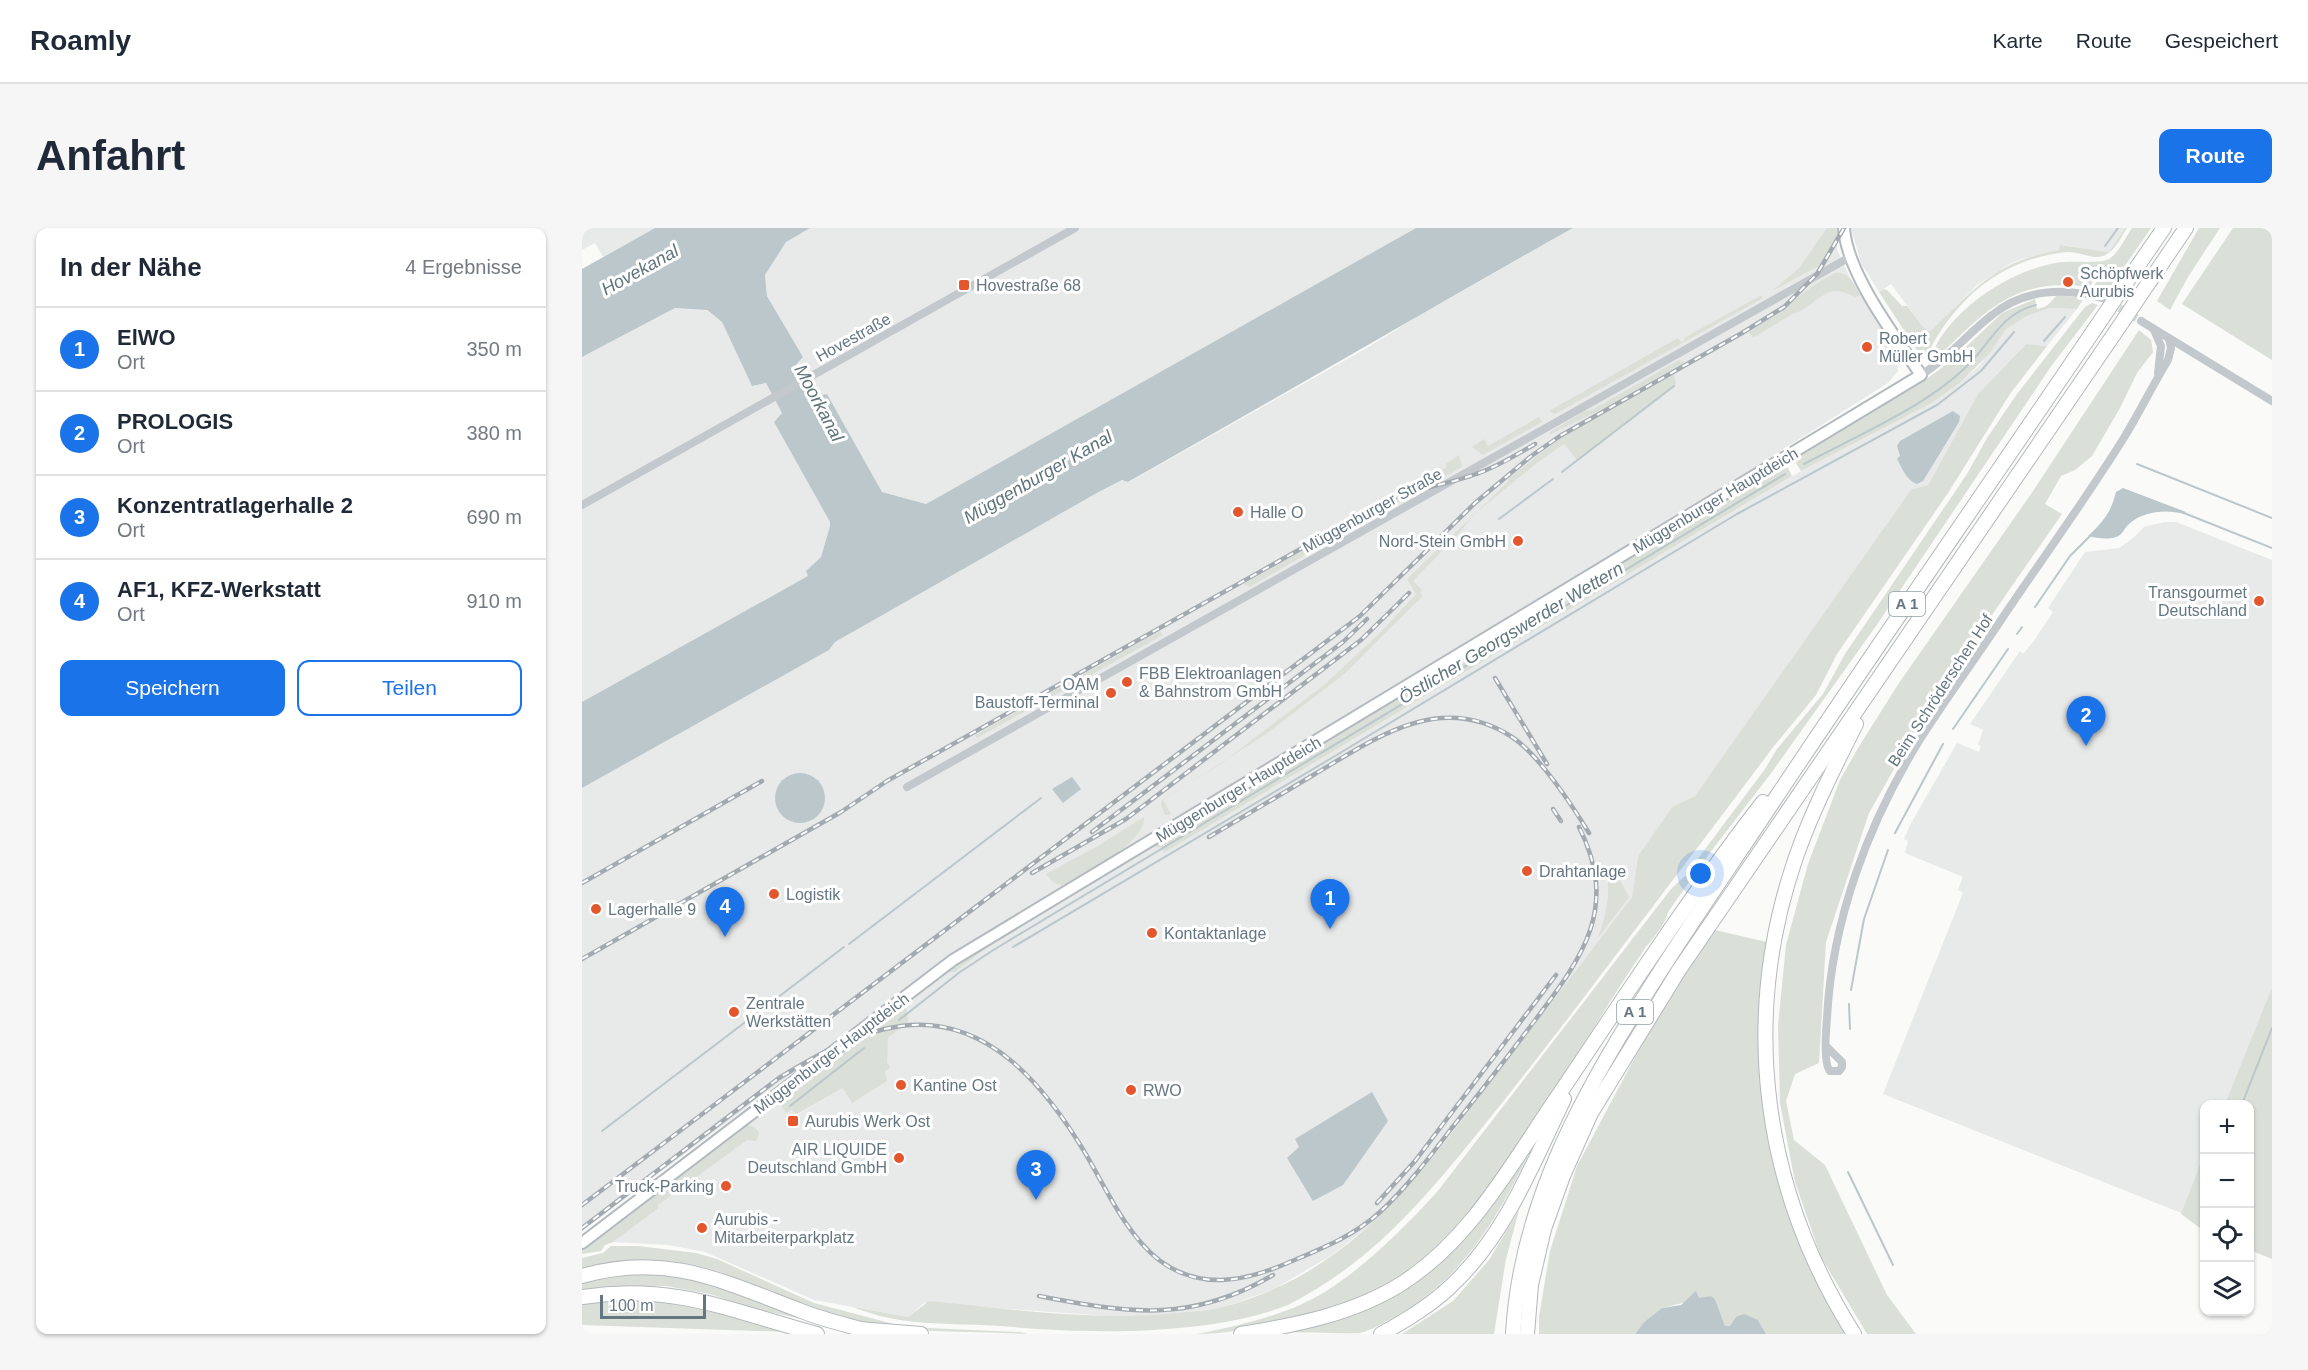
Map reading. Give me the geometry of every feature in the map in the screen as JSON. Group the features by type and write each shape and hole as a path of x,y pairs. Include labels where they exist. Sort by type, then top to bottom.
{"highway":[{"name":"A 1","path":"1513,1334 1517,1284 1528,1235 1549,1171 1578,1107 1620,1035 1827,720 2105,305 2117,296 2164,228"},
{"name":"A 1","path":"1854,1334 1835,1304 1813,1261 1785,1186 1769,1104 1765,1025 1768,981 1780,912 1795,861 1829,777 1874,687 2186,228"},
{"path":"1527,1334 1531,1286 1544,1229 1563,1176 1591,1113 1679,970 1824,756 1874,687"},
{"path":"1241,1334 1342,1312 1400,1284 1450,1244 1498,1185 1697,890 1827,720"},
{"path":"1381,1334 1429,1305 1453,1285 1478,1258 1506,1216 1588,1051"},
{"path":"582,1276 639,1267 695,1272 750,1290 815,1316 865,1330"},
{"path":"582,1297 621,1293 669,1295 703,1300 817,1334"},
{"path":"750,1314 793,1323 921,1334"}],"street":[{"name":"Hovestraße","path":"582,505 1075,228"},
{"path":"1844,228 1850,257 1856,271 1921,375 1946,359 1993,314 2018,300 2038,293 2059,291 2084,293 2105,305"},
{"name":"Müggenburger Straße","path":"907,787 1850,257"},
{"path":"2141,321 2272,401"},
{"name":"Beim Schröderschen Hof","path":"2153,329 2161,346 2156,380"},
{"name":"Beim Schröderschen Hof","path":"1826,1046 1828,995 1839,932 1856,873 1886,801 1919,742 2115,451 2169,357 2171,348 2169,339"},
{"name":"Müggenburger Hauptdeich","path":"582,1243 953,960 1921,375"}],"shaded area":[{"path":"582,228 655,228 603,257 595,243 582,250"},
{"path":"810,228 1416,228 926,504 882,492 827,394 810,397 794,367 803,357 767,296 765,275 786,241"},
{"path":"1573,228 1837,228 1837,249 1849,276 1896,351 1898,371 1888,383 1714,493 949,956 582,1231 582,788 829,650 835,642 912,597 1095,494 1123,480 1129,482"},
{"path":"1827,228 1837,228 1838,235 1819,266 1772,291 1799,268"},
{"path":"1851,228 2125,228 2109,252 2061,245 2059,250 2024,258 2008,265 1977,285 1929,331 1924,328 1891,284 1879,292 1861,263"},
{"path":"2127,228 2114,248 2107,254 2103,256 2094,257 2067,252 2043,256 2001,273 1967,299 1939,334 1927,355 1916,349 1879,292 1887,290 1902,306 1907,306 1929,331 1975,288 2003,269 2019,261 2059,250 2060,245 2109,252"},
{"path":"2132,228 2151,228 2107,292 2093,287 2100,277 2094,273 2090,287 2070,285 2073,282 2067,277 2063,281 2067,285 2030,289 2000,303 1942,352 1932,355 1952,323 1983,295 2020,274 2038,267 2056,263 2107,260 2118,250"},
{"path":"2199,228 2220,228 2188,277 2170,310 2157,301"},
{"path":"2233,228 2272,228 2272,360 2182,304"},
{"path":"1835,273 1847,276 1860,295 1856,297 1837,291 1825,294 1753,338 1749,332 1812,286"},
{"path":"2057,295 2084,298 2077,309 2050,308 2027,316 2005,330 1990,353 1961,382 1932,403 1801,471 1796,463 1798,456 1928,378 1951,361 2002,313 2035,299 2037,309 2041,308 2049,304"},
{"path":"1760,296 1763,298 1555,414 1549,411 1678,338 1681,342 1685,340 1684,338"},
{"path":"2092,303 2098,305 2052,365 1876,626 1668,912 1661,928 1624,980 1515,1152 1470,1213 1420,1264 1393,1283 1363,1297 1275,1323 1236,1331 1197,1334 1247,1323 1281,1312 1328,1290 1385,1245 1437,1192 1671,889 1685,876 1765,769 1777,749 1823,694 1845,654 1967,474 1987,438 2017,394 2085,307"},
{"path":"675,308 706,310 722,322 752,386 766,383 782,413 774,422 830,522 830,526 821,557 814,563 809,576 582,702 582,357"},
{"path":"2050,308 2077,309 2047,346 2026,344 1978,394 1928,485 1695,796 1672,807 1638,856 1632,897 1426,1167 1385,1213 1332,1255 1274,1289 1222,1308 1165,1315 1123,1317 924,1303 908,1317 814,1300 705,1252 668,1245 613,1242 659,1208 658,1205 738,1129 781,1096 798,1114 871,1072 862,1059 907,1019 906,1006 910,1001 949,972 955,972 988,947 1152,848 1160,847 1164,853 1801,471 1932,403 1980,365 2005,330 2027,316"},
{"path":"2139,330 2151,340 2153,352 2137,373 2092,456 2075,470 2061,476 2045,504 2062,514 1935,697 1869,813 1826,942 1819,1063 1795,1074 1786,1101 1794,1140 1825,1165 1887,1295 1916,1334 1867,1334 1821,1257 1795,1182 1780,1103 1778,1026 1786,945 1808,864 1840,780 1858,748 1899,683 2031,494"},
{"path":"2026,344 2047,346 2010,394 1948,493 1837,654 1816,695 1774,746 1489,1120 1414,1208 1369,1251 1317,1288 1288,1305 1259,1315 1193,1327 1088,1331 937,1324 895,1319 853,1307 908,1317 929,1301 1090,1315 1155,1315 1205,1310 1223,1307 1270,1291 1311,1270 1348,1244 1382,1214 1413,1181 1632,897 1638,856 1672,807 1695,796 1911,490 1928,485 1978,394"},
{"path":"1679,360 1685,362 1608,406 1549,435 1550,432 1585,411 1592,410"},
{"path":"1674,374 1676,384 1577,460 1564,444 1538,462 1477,512 1509,481 1508,479 1561,438"},
{"path":"1539,417 1542,422 1483,455 1472,447 1484,439 1488,446"},
{"path":"1459,455 1462,467 1433,483 1419,486 1416,481 1420,478 1423,482 1447,467 1446,464"},
{"path":"1780,466 1788,468 1792,476 1164,853 1160,847 1152,848 988,947 955,972 949,972 906,1006 908,1022 888,1038 887,1062 890,1068 885,1071 887,1081 852,1103 843,1088 797,1114 792,1110 786,1113 779,1102 781,1096 954,965"},
{"path":"1411,495 1249,587 1244,584 1390,502"},
{"path":"1472,517 1413,581 1422,590 1420,593 1423,596 1343,675 1266,734 1229,758 1324,685 1381,632 1416,594 1407,579"},
{"path":"2164,522 2176,522 2272,560 2272,996 2230,1100 2200,1100 2200,1173 2184,1214 1883,1094 1963,893 1958,890 1963,877 1905,853 1908,841 1904,839 1910,825 1957,743 1979,752 1981,746 1978,745 1983,730 1970,724 2020,651 2023,654 2033,642 2053,612 2048,608 2085,552 2119,548 2144,527"},
{"path":"1160,631 1163,635 977,738 975,735"},
{"path":"1189,784 1163,800 1171,814 1165,815 1161,805 1162,800"},
{"path":"1144,817 1142,827 1135,838 1112,857 1062,886 1053,882 1046,874 1098,846"},
{"path":"1615,872 1629,897 1597,939 1606,911 1608,881"},
{"path":"1715,930 1767,942 1758,1024 1759,1065 1769,1146 1792,1224 1826,1299 1847,1334 1766,1334 1758,1320 1736,1317 1730,1327 1725,1326 1715,1299 1711,1296 1662,1308 1644,1322 1635,1334 1539,1334 1539,1317 1550,1251 1577,1166 1658,1014"},
{"path":"2272,988 2272,1259 2254,1252 2254,1100 2227,1100"},
{"path":"1547,1117 1503,1203 1486,1230 1447,1278 1422,1299 1382,1324 1360,1333 1278,1332 1426,1269"},
{"path":"745,1125 757,1130 759,1134 756,1141 747,1140 658,1205 659,1208 613,1242 605,1245 601,1251 582,1254 582,1249"},
{"path":"2200,1165 2200,1228 2181,1214"},
{"path":"1519,1210 1506,1259 1494,1334 1402,1334 1453,1301 1489,1260"},
{"path":"611,1246 638,1246 696,1253 717,1259 814,1303 905,1327 1028,1334 919,1330 855,1321 820,1311 717,1271 684,1263 650,1260 615,1262 582,1269 582,1258 603,1253"},
{"path":"620,1272 680,1273 815,1322 756,1309 710,1294 666,1286 616,1287 582,1292 582,1283"},
{"path":"659,1298 745,1318 788,1332 582,1325 582,1303"}],"water":[{"path":"655,228 810,228 786,242 765,275 767,296 803,357 794,367 810,397 827,394 882,492 926,504 1416,228 1573,228 1128,482 1122,480 1095,494 835,642 829,650 582,788 582,702 808,576 806,571 821,557 830,526 830,522 774,422 782,413 766,383 752,386 722,322 707,310 675,308 582,357 582,269"},
{"path":"1953,411 1960,416 1959,422 1923,481 1917,484 1913,482 1897,459 1900,456 1897,446 1900,441"},
{"path":"2123,488 2186,512 2184,514 2163,512 2141,516 2129,524 2120,535 2113,538 2088,536 2106,516 2116,492"},
{"path":"800,773 809,775 820,784 825,798 823,807 814,818 800,823 791,821 780,812 775,798 777,789 786,778"},
{"path":"1072,777 1081,789 1063,803 1052,789"},
{"path":"1372,1092 1388,1121 1343,1185 1313,1201 1287,1158 1299,1147 1295,1139"},
{"path":"1696,1291 1699,1298 1711,1296 1715,1299 1725,1326 1730,1326 1736,1317 1744,1314 1758,1320 1766,1334 1635,1334 1644,1322 1662,1308 1681,1305"}],"waterway":[{"name":"Östlicher Georgswerder Wettern","path":"2105,246 2118,228"},
{"path":"1804,464 1891,419 1933,393 1969,364 1998,329 2014,314 2036,305"},
{"path":"2044,341 2065,317"},
{"name":"Östlicher Georgswerder Wettern","path":"1013,947 1737,514 1937,405 1981,371 2014,332"},
{"path":"1562,472 1674,386"},
{"path":"2137,464 2272,518"},
{"path":"899,1020 960,972 995,949 1785,474"},
{"path":"1499,519 1553,479"},
{"path":"2184,513 2272,548"},
{"path":"2035,607 2070,556 2090,536"},
{"path":"2017,634 2022,627"},
{"path":"1953,729 2008,649"},
{"path":"1895,833 1943,744"},
{"path":"849,944 1041,798"},
{"path":"1851,990 1864,919 1888,850"},
{"path":"752,1017 844,947"},
{"path":"1849,1004 1850,1029"},
{"path":"602,1131 748,1020"},
{"path":"2244,1100 2272,1028"},
{"path":"790,1106 864,1048"},
{"path":"1848,1172 1893,1265"}],"tunnel":[{"path":"2109,302 2141,321"}],"railway":[{"path":"582,1205 1360,616 1475,503 1530,457 1560,436 1784,307 1817,274 1844,228"},
{"path":"582,959 841,812 887,781 1386,501 1484,471 1535,444"},
{"path":"1032,873 1126,819 1361,640 1409,593"},
{"path":"1092,832 1343,642 1367,619"},
{"path":"1495,678 1547,764"},
{"path":"1209,837 1386,734 1410,724 1435,719 1460,718 1486,724 1512,737 1522,745 1554,781 1589,833"},
{"path":"582,883 762,781"},
{"path":"1553,809 1561,821"},
{"path":"582,1228 779,1078 808,1061 868,1033 901,1026 932,1026 960,1032 986,1043 1010,1060 1031,1080 1068,1126 1126,1223 1136,1237 1159,1260 1174,1270 1190,1276 1221,1280 1237,1279 1285,1264 1347,1236 1370,1221 1390,1202 1473,1102 1569,973 1590,929 1596,906 1596,882 1591,856 1579,827"},
{"path":"1377,1203 1415,1161 1556,975"},
{"path":"1039,1296 1130,1310 1186,1308 1243,1291 1273,1275"}],"place":[{"name":"Schöpfwerk Aurubis","path":"2068,282"},
{"name":"Hovestraße 68","path":"964,285"},
{"name":"Robert Müller GmbH","path":"1867,347"},
{"name":"Halle O","path":"1238,512"},
{"name":"Nord-Stein GmbH","path":"1518,541"},
{"name":"Transgourmet Deutschland","path":"2259,601"},
{"name":"FBB Elektroanlagen & Bahnstrom GmbH","path":"1127,682"},
{"name":"OAM Baustoff-Terminal","path":"1111,693"},
{"name":"PROLOGIS","path":"2086,746"},
{"name":"Drahtanlage","path":"1527,871"},
{"name":"Logistik","path":"774,894"},
{"name":"Lagerhalle 9","path":"596,909"},
{"name":"ElWO","path":"1330,929"},
{"name":"Kontaktanlage","path":"1152,933"},
{"name":"AF1, KFZ-Werkstatt","path":"725,937"},
{"name":"Zentrale Werkstätten","path":"734,1012"},
{"name":"Kantine Ost","path":"901,1085"},
{"name":"RWO","path":"1131,1090"},
{"name":"Aurubis Werk Ost","path":"793,1121"},
{"name":"AIR LIQUIDE Deutschland GmbH","path":"899,1158"},
{"name":"Truck-Parking","path":"726,1186"},
{"name":"Konzentratlagerhalle 2","path":"1036,1200"},
{"name":"Aurubis - Mitarbeiterparkplatz","path":"702,1228"}],"water label":[{"name":"Hovekanal","path":"640,270"},
{"name":"Moorkanal","path":"819,403"},
{"name":"Müggenburger Kanal","path":"1038,477"}]}
